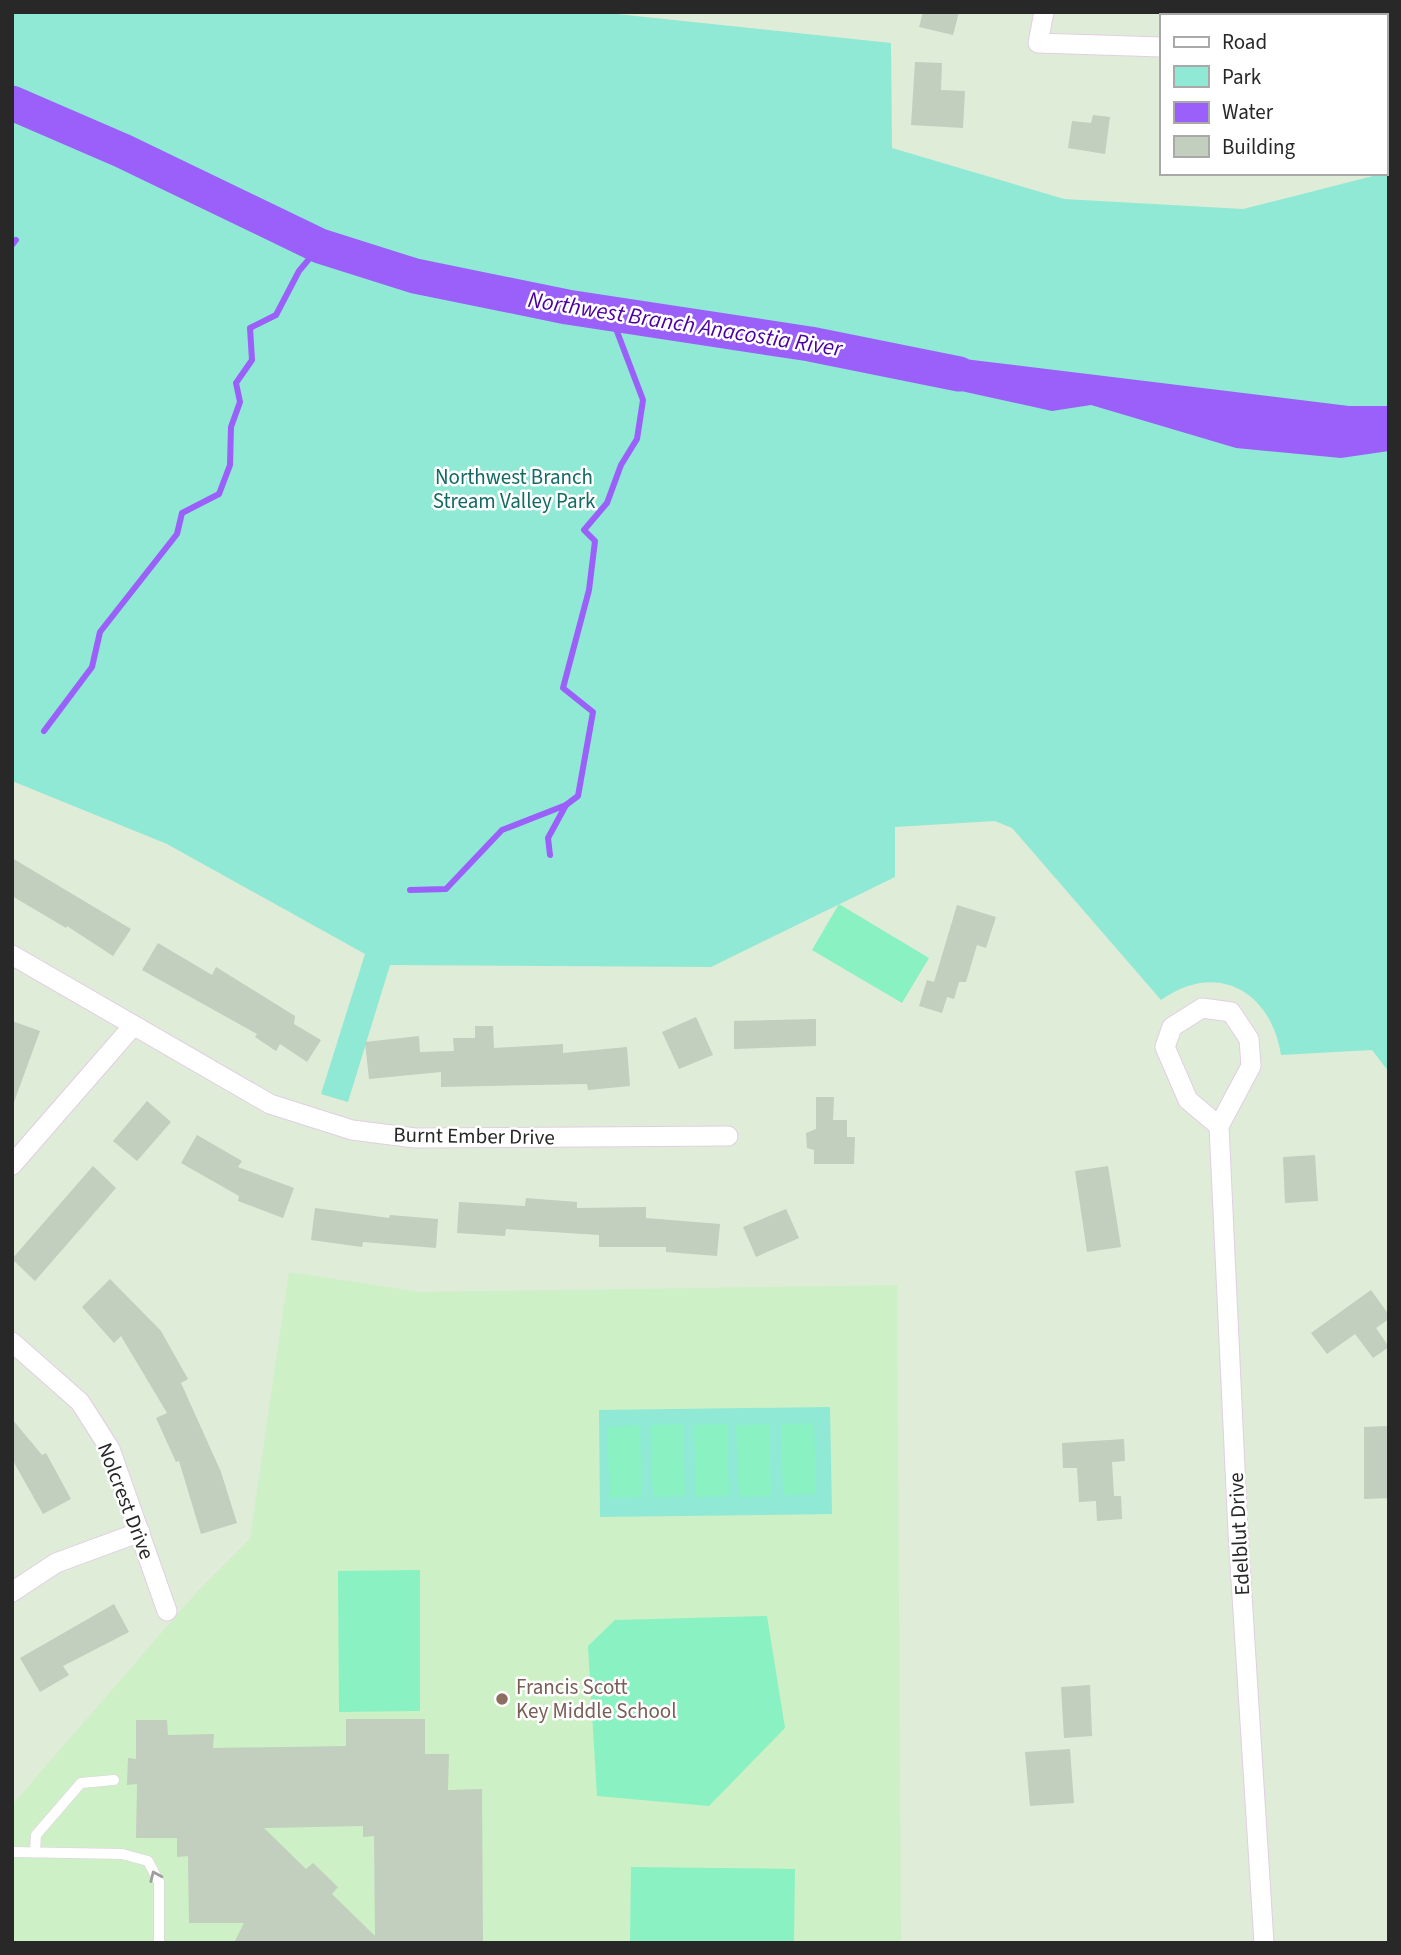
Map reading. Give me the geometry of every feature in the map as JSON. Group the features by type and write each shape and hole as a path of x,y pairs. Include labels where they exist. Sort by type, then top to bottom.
{"street":[{"path":"1044,12 1038,43 1160,47"},
{"name":"Burnt Ember Drive","path":"12,955 270,1104 352,1130 415,1138 728,1136"},
{"path":"1202,1008 1231,1012 1250,1039 1251,1066 1219,1126 1188,1100 1165,1047 1172,1027 1202,1008"},
{"path":"12,1166 133,1026"},
{"name":"Edelblut Drive","path":"1219,1126 1238,1532 1264,1943"},
{"name":"Nolcrest Drive","path":"12,1342 80,1402 110,1449 167,1611"},
{"path":"12,1592 56,1563 140,1532"}],"lane":[{"path":"35,1852 36,1835 82,1783 114,1780"},
{"path":"12,1852 122,1854 148,1861 159,1882 159,1943"}],"shaded area":[{"name":"Francis Scott Key Middle School","path":"289,1272 420,1292 897,1285 901,1943 12,1943 12,1805 196,1593 250,1539"}],"green space":[{"name":"Northwest Branch Stream Valley Park","path":"12,12 598,12 891,43 892,148 1064,199 1243,209 1377,175 1387,175 1389,169 1389,1072 1372,1050 1281,1055 1266,1014 1253,999 1238,988 1221,983 1202,983 1182,988 1161,1000 1012,828 995,821 895,827 895,877 711,967 390,965 348,1102 321,1094 365,954 167,844 12,781"},
{"path":"839,904 929,958 902,1003 812,950"},
{"path":"830,1407 832,1514 600,1517 599,1410"},
{"path":"814,1423 816,1494 783,1495 781,1424"},
{"path":"683,1424 685,1496 653,1497 650,1425"},
{"path":"727,1424 729,1496 696,1497 694,1425"},
{"path":"769,1424 771,1496 739,1497 736,1425"},
{"path":"640,1425 642,1497 610,1498 607,1427"},
{"path":"420,1570 420,1711 339,1712 338,1571"},
{"path":"767,1616 785,1728 709,1806 597,1796 588,1646 615,1620"},
{"path":"631,1867 795,1869 794,1943 630,1943"}],"water":[{"path":"948,357 1349,406 1389,406 1389,451 1341,458 1236,448 1091,405 1052,411 879,373"}],"building":[{"path":"923,12 959,12 953,35 919,27"},
{"path":"915,62 942,63 941,90 965,91 963,128 911,125"},
{"path":"1093,115 1110,117 1105,154 1068,148 1072,121 1091,123"},
{"path":"12,858 131,929 113,956 67,926 66,928 12,896"},
{"path":"957,905 996,917 986,948 977,945 966,982 959,982 954,999 947,997 942,1013 919,1006 927,980 934,982"},
{"path":"158,943 212,975 216,967 295,1016 294,1024 321,1040 307,1062 280,1044 276,1051 255,1037 257,1034 142,970"},
{"path":"696,1017 713,1055 679,1069 662,1032"},
{"path":"816,1019 816,1046 734,1049 734,1021"},
{"path":"12,1021 40,1031 14,1102 12,1101"},
{"path":"475,1026 493,1026 494,1048 563,1044 563,1053 627,1047 630,1086 588,1090 587,1084 441,1087 441,1072 369,1079 365,1042 419,1036 420,1052 454,1051 453,1038 475,1038"},
{"path":"816,1097 834,1097 833,1120 847,1120 847,1137 855,1137 854,1164 814,1164 814,1150 807,1148 806,1133 816,1129"},
{"path":"147,1101 171,1122 137,1161 113,1141"},
{"path":"197,1135 242,1161 238,1167 294,1188 283,1218 238,1201 239,1196 181,1163"},
{"path":"1315,1155 1318,1201 1285,1203 1283,1157"},
{"path":"93,1166 116,1188 35,1281 12,1259"},
{"path":"1108,1166 1121,1247 1087,1252 1075,1171"},
{"path":"526,1198 577,1202 577,1208 646,1207 646,1218 720,1224 717,1256 666,1252 666,1247 599,1247 599,1235 506,1229 505,1236 457,1233 459,1202 525,1206"},
{"path":"315,1208 389,1218 390,1215 438,1219 436,1248 363,1242 362,1247 311,1240"},
{"path":"786,1209 799,1238 756,1257 743,1227"},
{"path":"110,1279 161,1331 188,1379 181,1383 221,1472 237,1523 201,1534 179,1461 176,1462 156,1418 167,1413 121,1336 114,1343 82,1307"},
{"path":"1371,1290 1389,1315 1389,1319 1376,1328 1389,1347 1373,1358 1355,1334 1327,1354 1311,1333"},
{"path":"12,1419 42,1455 46,1453 71,1499 43,1514 12,1459"},
{"path":"1389,1426 1389,1498 1364,1499 1364,1427"},
{"path":"1124,1439 1125,1461 1112,1462 1114,1496 1121,1496 1122,1519 1097,1521 1096,1501 1079,1502 1077,1468 1063,1468 1062,1443"},
{"path":"114,1604 129,1632 63,1666 69,1675 40,1692 20,1658"},
{"path":"1090,1685 1092,1736 1064,1738 1061,1687"},
{"path":"346,1719 425,1719 425,1754 449,1754 448,1790 482,1789 483,1943 234,1943 244,1923 189,1923 188,1856 177,1857 177,1838 136,1838 137,1784 127,1785 128,1758 136,1759 136,1720 167,1720 168,1735 214,1734 213,1748 346,1746","holes":["363,1826 363,1837 374,1836 375,1936 332,1894 338,1887 313,1863 306,1869 264,1828"]},
{"path":"1070,1749 1074,1803 1030,1806 1025,1752"}],"waterway":[{"name":"Northwest Branch Anacostia River","path":"12,103 123,151 320,246 415,276 567,307 810,344 959,374"},
{"path":"12,245 16,240"},
{"path":"44,731 92,667 100,632 177,534 182,513 219,494 230,465 231,427 240,402 236,383 252,360 250,328 276,315 299,271 320,246"},
{"path":"410,890 446,889 502,830 566,805 578,796 593,712 563,688 589,590 595,541 584,530 607,503 621,465 637,439 643,400 610,313"},
{"path":"550,855 548,838 566,805"}],"place":[{"name":"Francis Scott Key Middle School","path":"502,1699"}]}
